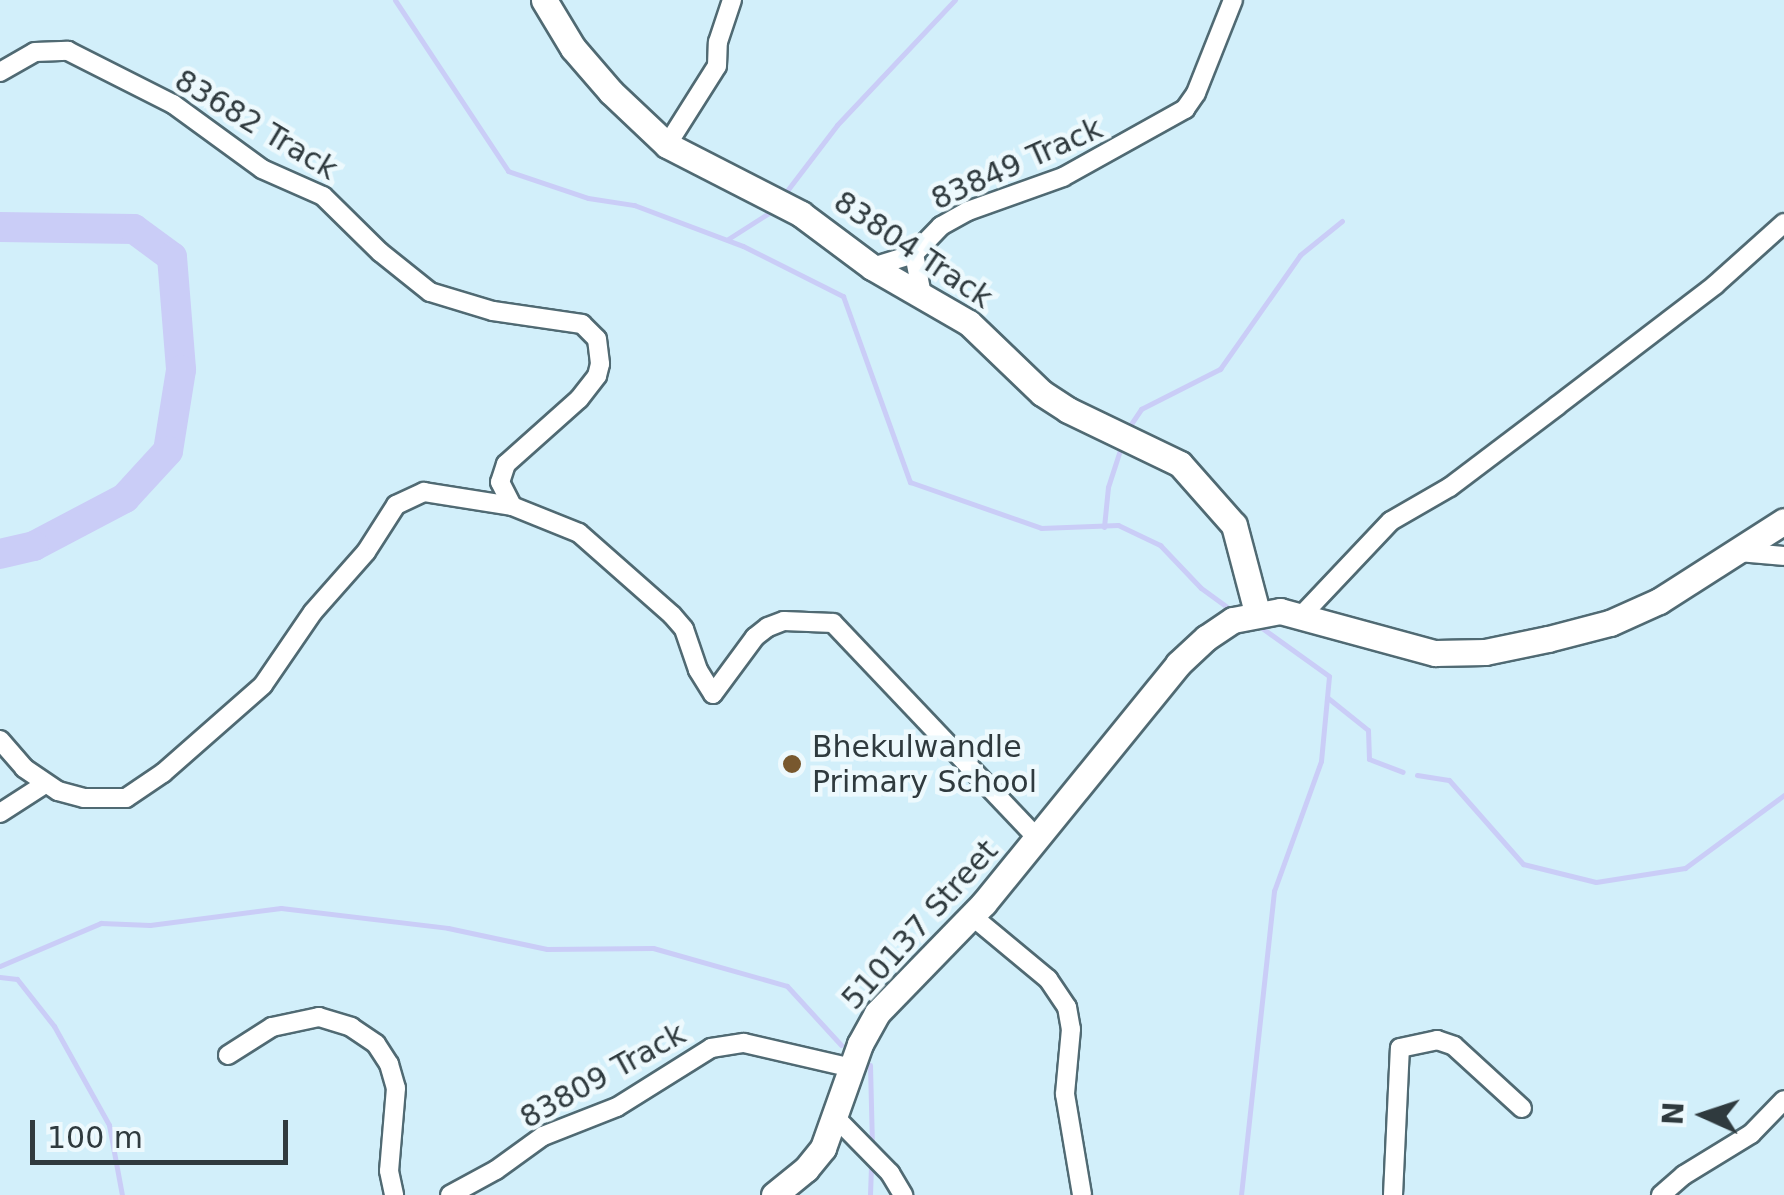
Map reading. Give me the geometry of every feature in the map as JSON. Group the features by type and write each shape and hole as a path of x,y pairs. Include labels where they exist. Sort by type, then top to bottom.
{"street":[{"name":"83804 Track","path":"544,0 598,78 641,125 667,145 801,214 872,267 969,324 1042,393 1068,410 1158,450 1199,481 1234,525 1257,612"},
{"path":"667,145 717,66 718,42 732,0"},
{"name":"83849 Track","path":"914,254 926,238 968,211 1063,178 1185,109 1196,93 1234,0"},
{"name":"83682 Track","path":"0,72 35,52 68,51 173,104 262,168 323,196 380,252 430,292 492,310 582,324 597,339 597,376 579,399 506,464 500,482 512,506"},
{"path":"1302,615 1392,521 1450,487 1557,406 1715,284 1784,223"},
{"path":"872,267 914,254 922,294"},
{"path":"0,740 45,784 58,791 106,799 126,798 163,774 263,685 313,612 359,562 396,505 410,496 439,493 512,506 580,533 672,614 684,629 698,670 713,694 754,637 768,627 796,620 833,624 1039,840"},
{"path":"1257,612 1302,615 1410,649 1485,652 1610,623 1659,601 1784,521"},
{"path":"1739,552 1784,556"},
{"name":"510137 Street","path":"774,1195 816,1159 878,1014 1039,840 1178,664 1206,638 1257,612"},
{"path":"0,812 45,784"},
{"path":"972,916 1048,979 1067,1006 1070,1029 1065,1094 1082,1195"},
{"path":"228,1055 272,1027 319,1017 351,1027 376,1044 393,1076 396,1096 388,1178 394,1195"},
{"path":"1393,1195 1400,1048 1437,1040 1454,1046 1522,1108"},
{"name":"83809 Track","path":"450,1195 496,1170 543,1136 617,1107 710,1048 744,1043 852,1068"},
{"path":"1661,1195 1684,1175 1751,1134 1784,1100"},
{"path":"836,1119 890,1174 903,1195"}],"waterway":[{"path":"395,0 508,171 588,198 634,205 743,246 843,296 910,482 1041,528 1118,525 1160,545 1201,588 1233,611"},
{"path":"786,192 837,125 955,0"},
{"path":"728,239 772,211"},
{"path":"1129,427 1141,409 1220,369 1300,255 1342,221"},
{"path":"0,227 134,229 172,257 181,370 168,451 125,498 34,546 0,554"},
{"path":"1104,527 1108,487 1121,447"},
{"path":"1241,1195 1274,891 1321,761 1329,676 1262,628"},
{"path":"1328,698 1368,730 1369,759 1403,772"},
{"path":"1417,775 1449,780 1523,864 1596,882 1685,868 1784,795"},
{"path":"0,966 101,923 150,925 281,908 448,928 547,949 653,948 787,986 841,1045"},
{"path":"0,977 17,979 54,1026 109,1125 122,1195"},
{"path":"870,1065 872,1147"},
{"path":"870,1195 871,1163"}],"place":[{"name":"Bhekulwandle Primary School","path":"792,764"}]}
